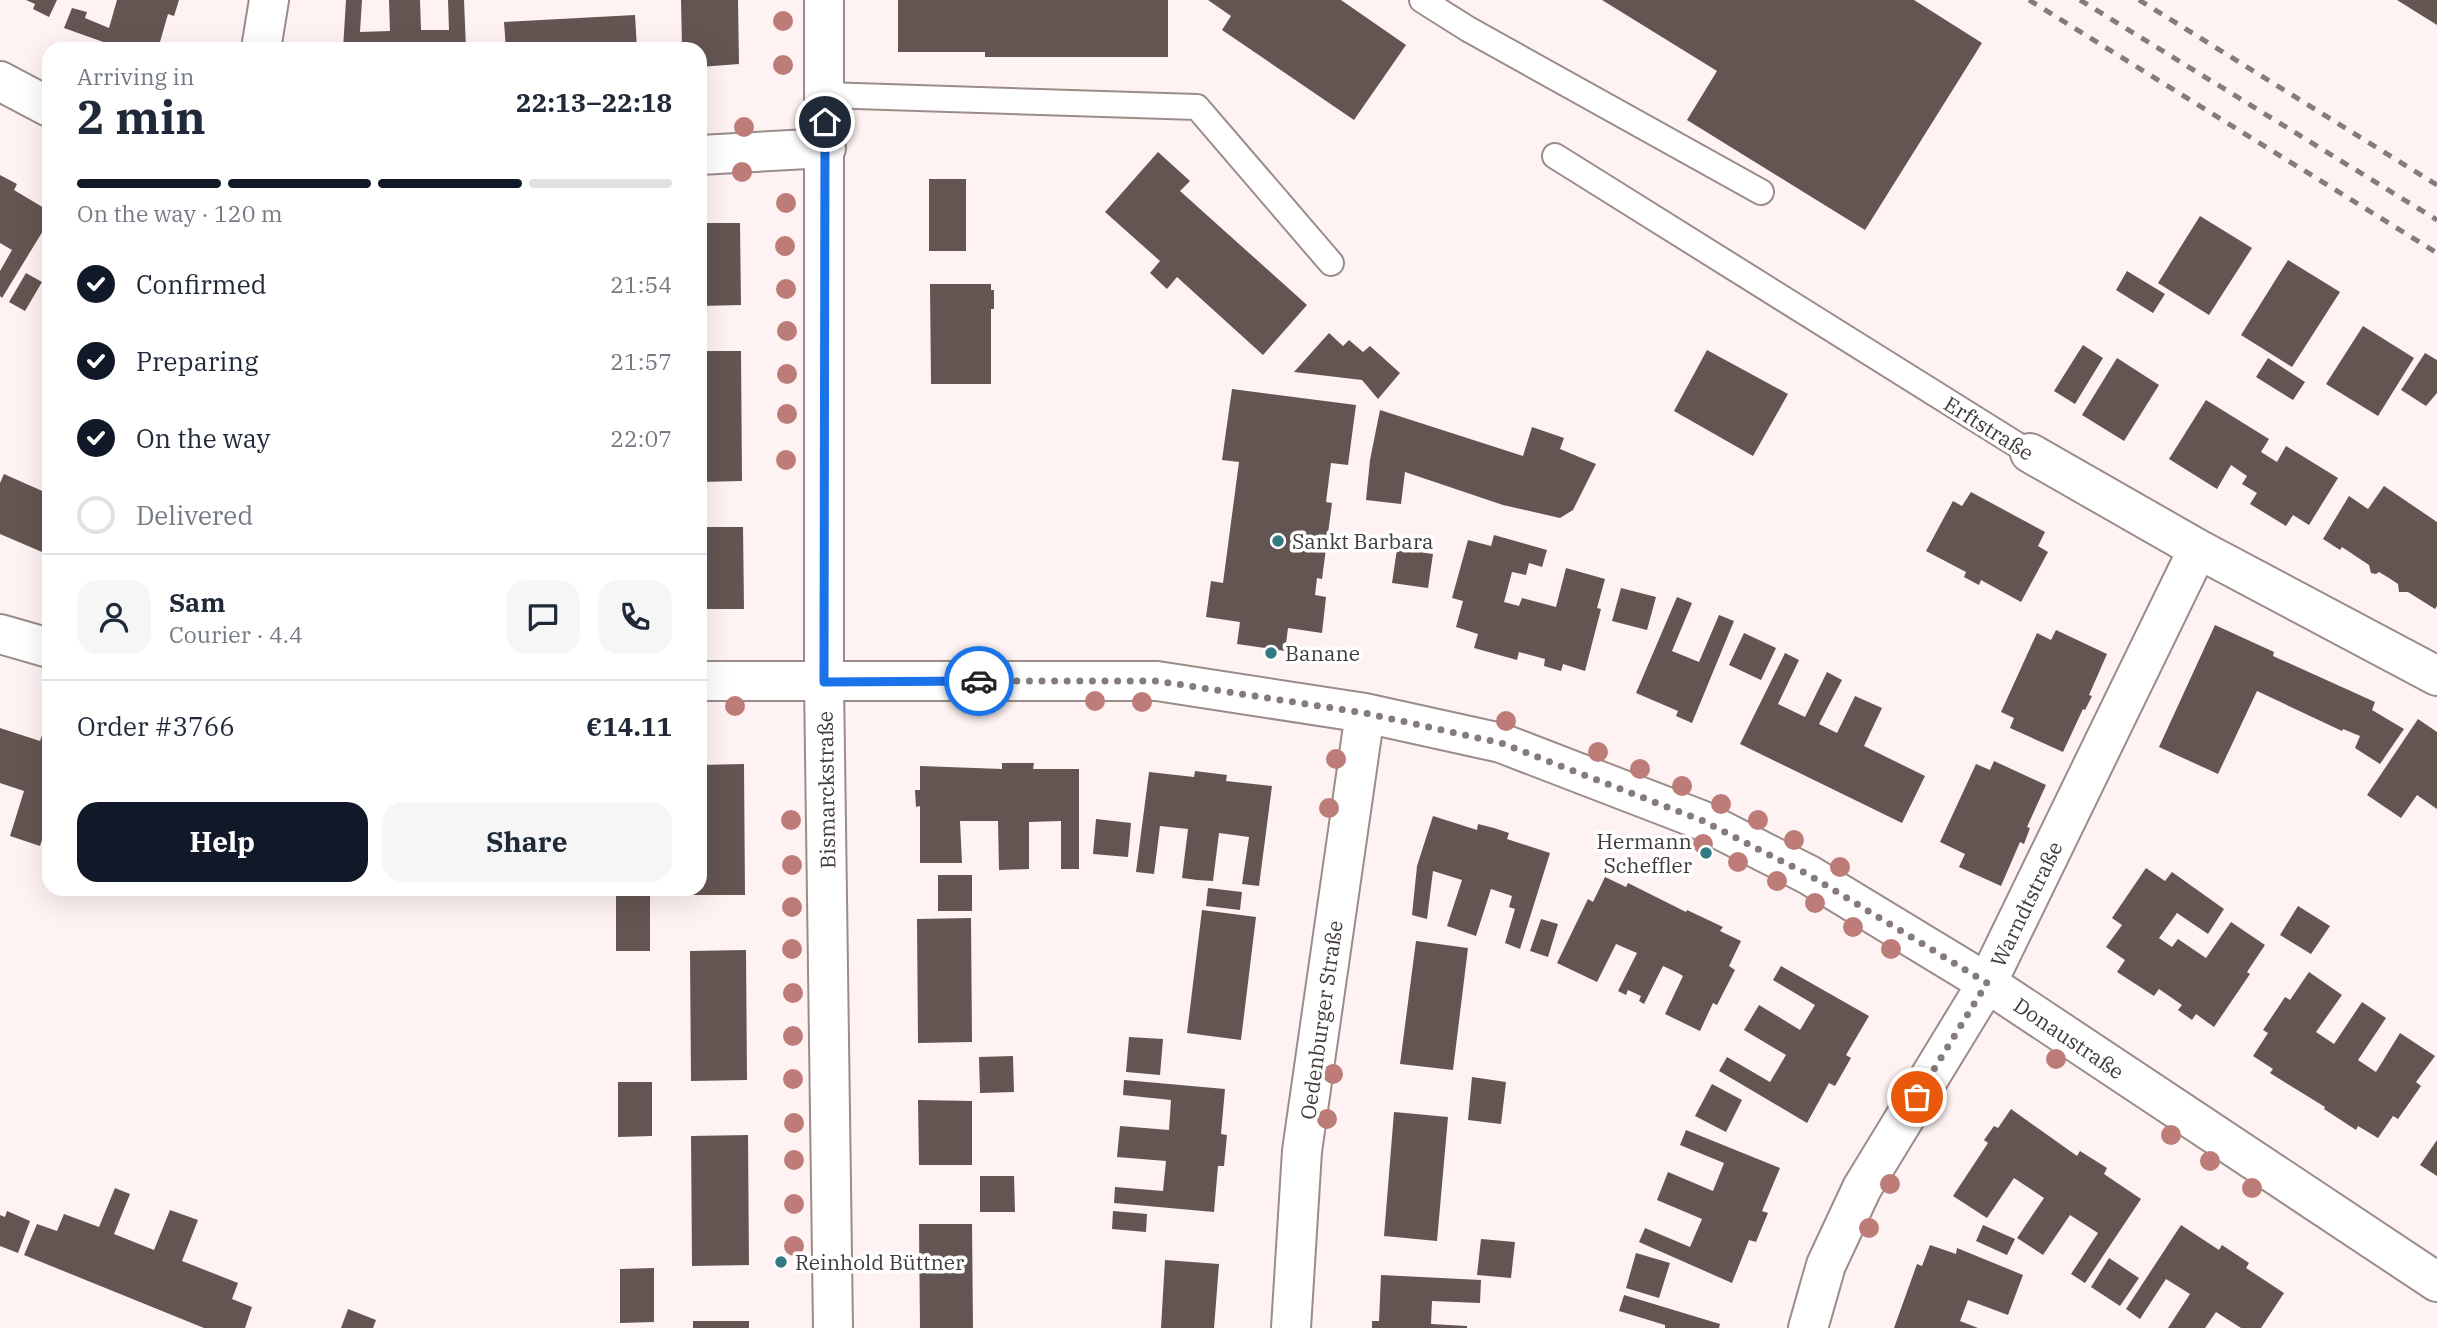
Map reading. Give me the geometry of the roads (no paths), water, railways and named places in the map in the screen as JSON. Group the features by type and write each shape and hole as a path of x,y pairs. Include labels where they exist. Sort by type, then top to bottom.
{"street":[{"path":"262,42 269,0"},
{"name":"Bismarckstraße","path":"824,0 824,682 833,1328"},
{"path":"0,81 42,103"},
{"path":"707,155 826,148"},
{"name":"Erftstraße","path":"2030,453 2198,549 2437,676"},
{"name":"Warndtstraße","path":"1808,1328 1826,1265 1862,1188 1987,983 2198,549"},
{"path":"0,634 42,646"},
{"name":"Donaustraße","path":"707,681 1157,681 1365,713 1501,743 1701,820 1809,875 1987,983 2437,1282"},
{"name":"Oedenburger Straße","path":"1291,1328 1302,1151 1365,713"}],"lane":[{"path":"1422,0 1468,29 1761,192"},
{"path":"825,95 1197,107 1331,263"},
{"name":"Erftstraße","path":"1555,156 2030,453"}],"railway":[{"path":"2029,0 2437,253"},
{"path":"2080,0 2437,220"},
{"path":"2139,0 2437,185"}],"place":[{"name":"Sankt Barbara","path":"1278,541"},
{"name":"Banane","path":"1271,653"},
{"name":"Hermann Scheffler","path":"1706,853"},
{"name":"Reinhold Büttner","path":"781,1262"}]}
